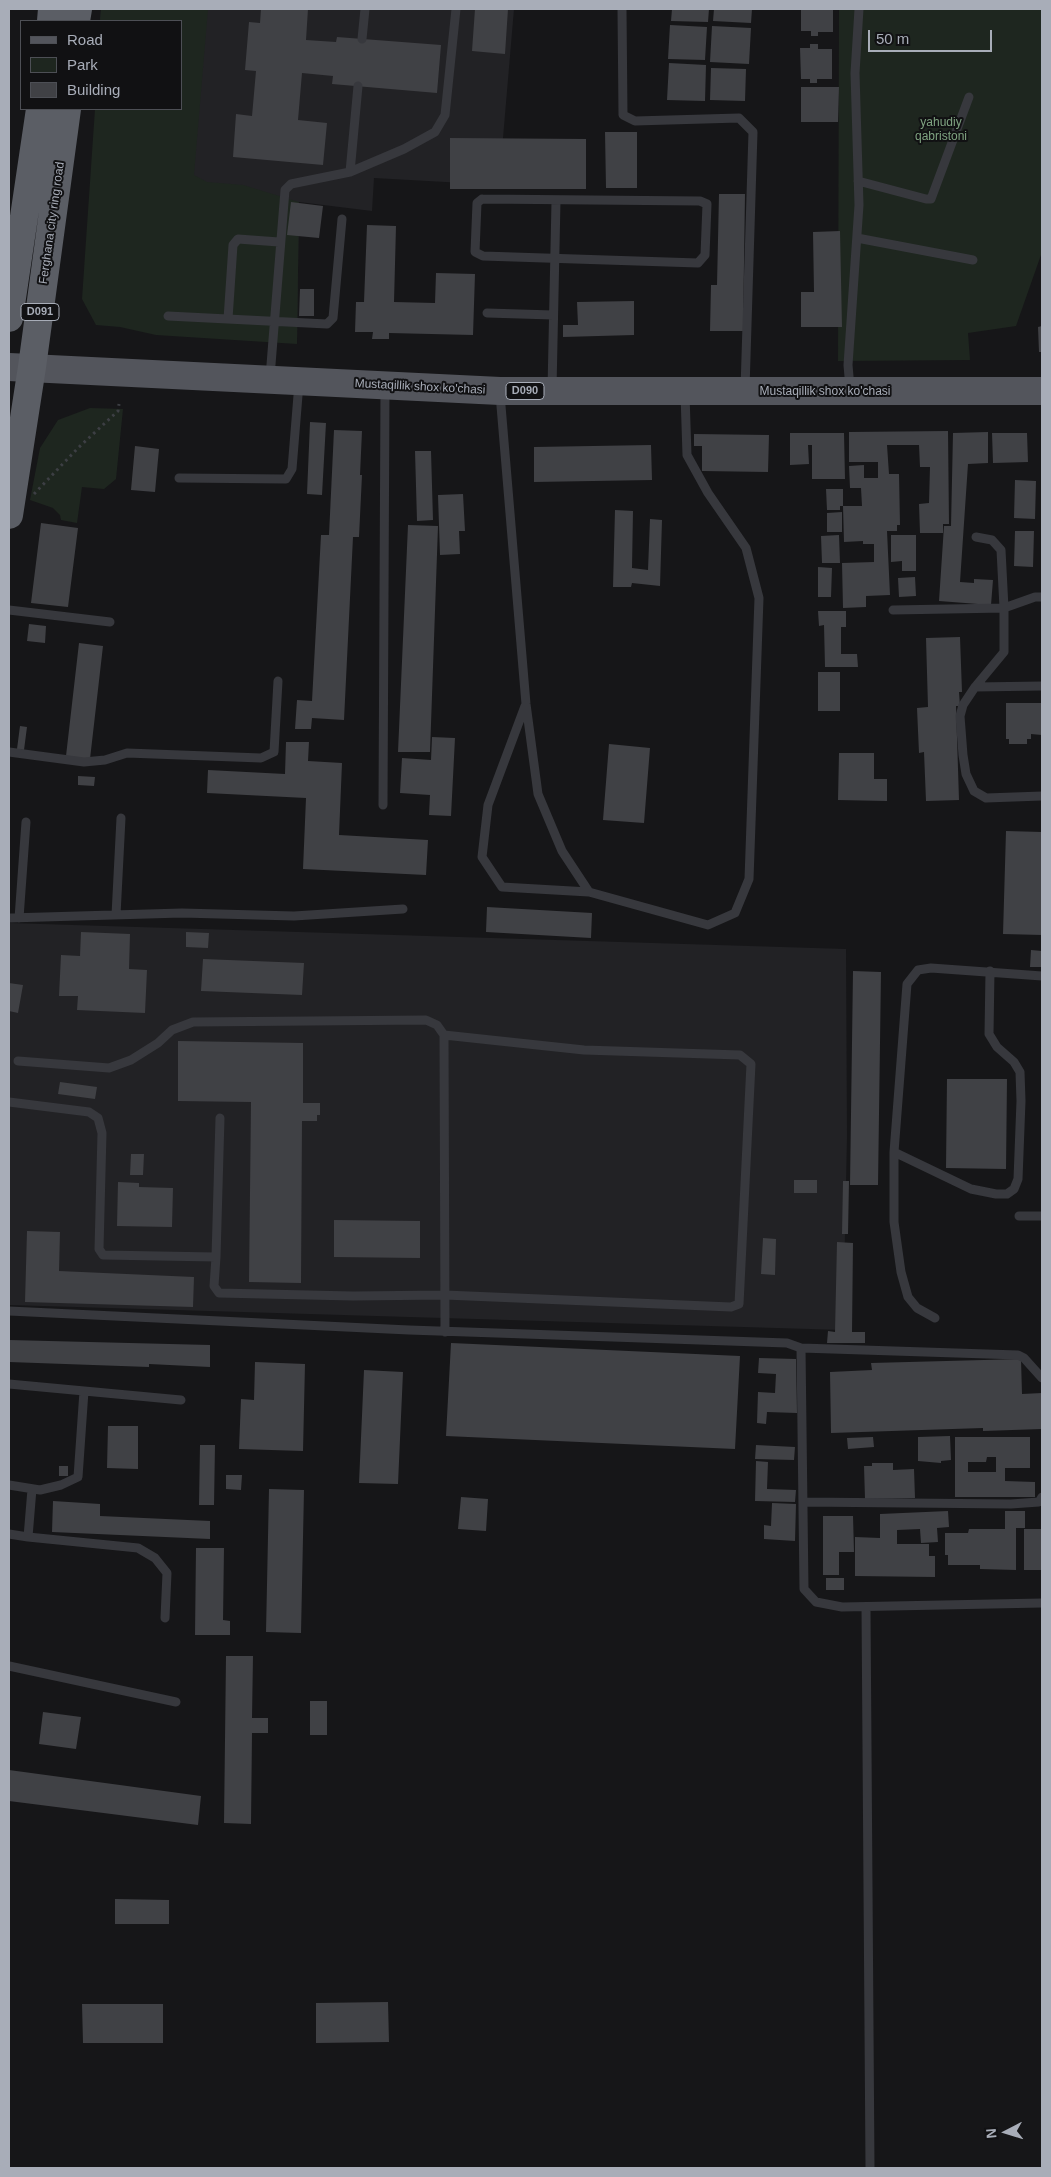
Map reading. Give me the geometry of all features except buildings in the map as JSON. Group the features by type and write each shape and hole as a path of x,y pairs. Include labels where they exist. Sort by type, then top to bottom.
{"highway":[{"name":"D091","path":"9,318 40,110"},
{"name":"Ferghana city ring road","path":"19,507 21,367 67,110"}],"main road":[{"name":"Mustaqillik shox ko'chasi","path":"21,367 500,391 1042,391"}],"lane":[{"path":"362,39 365,9"},
{"path":"270,379 284,190 292,184 350,172 404,150 435,132 445,115 456,9"},
{"path":"622,9 623,114 635,121 739,118 753,132 746,392"},
{"path":"850,391 848,365 858,181 855,73 859,9"},
{"path":"350,172 358,86"},
{"path":"858,181 926,200 931,199 969,97"},
{"path":"482,199 700,201 707,204 705,255 698,263 555,258 483,256 475,252 477,203 482,199"},
{"path":"552,391 556,200"},
{"path":"168,316 327,324 334,318 342,219"},
{"path":"856,238 973,260"},
{"path":"228,319 233,244 238,239 279,242"},
{"path":"487,313 553,314"},
{"path":"179,478 286,479 292,469 299,380"},
{"path":"383,805 385,385"},
{"path":"500,391 526,704 538,794 562,851 589,892"},
{"path":"526,704 488,806 482,857 502,887 589,892 708,925 735,913 749,879 759,598 746,548 708,493 687,455 685,391"},
{"path":"976,537 992,540 1001,550 1004,652 975,686 963,705 960,716 963,755 970,785 974,791 986,798 1042,796"},
{"path":"893,610 1004,608 1034,597 1042,597"},
{"path":"9,610 110,622"},
{"path":"9,752 84,762 105,760 127,752 261,758 274,752 278,681"},
{"path":"975,686 1042,686"},
{"path":"116,915 121,818"},
{"path":"18,918 26,822"},
{"path":"9,918 116,915 294,916 403,909"},
{"path":"935,1318 918,1308 908,1297 901,1272 894,1222 894,1152 907,984 918,970 931,968 1042,976"},
{"path":"894,1152 971,1189 996,1194 1007,1194 1014,1189 1018,1179 1021,1101 1020,1072 1014,1062 998,1047 989,1034 990,971"},
{"path":"18,1061 109,1068 131,1060 158,1043 172,1030 193,1022 426,1020 437,1025 444,1035 446,1332"},
{"path":"220,1118 214,1286 219,1293 353,1296 445,1295 731,1307 739,1304 751,1064 740,1055 584,1050 444,1035"},
{"path":"9,1103 89,1112 98,1118 102,1133 99,1249 103,1255 216,1258"},
{"path":"1019,1216 1042,1216"},
{"path":"9,1311 446,1332 787,1343 801,1348 1018,1355 1024,1358 1042,1378"},
{"path":"801,1348 804,1589 816,1602 842,1607 1042,1604"},
{"path":"9,1384 181,1400"},
{"path":"9,1485 40,1490 60,1485 78,1477 84,1391"},
{"path":"28,1537 32,1488"},
{"path":"803,1502 1011,1504 1039,1502 1042,1497"},
{"path":"9,1534 138,1548 155,1558 167,1573 165,1618"},
{"path":"866,1607 870,2168"},
{"path":"9,1666 18,1670 176,1702"}],"path":[{"path":"19,507 118,411 119,404"}],"shaded area":[{"path":"101,9 514,9 499,185 374,178 372,211 299,202 297,344 96,110 182,110 182,20 100,20"},
{"path":"9,923 846,949 847,1136 843,1330 9,1305"}],"green space":[{"path":"101,9 208,9 194,175 207,182 243,185 299,202 297,344 156,335 120,327 96,325 82,299 95,110 182,110 182,20 100,20"},
{"name":"yahudiy qabristoni","path":"839,9 1042,9 1042,252 1016,326 968,333 970,360 838,361"},
{"path":"90,408 123,409 116,479 104,489 82,487 77,523 61,520 60,515 53,508 30,500 40,448 58,420"}]}
